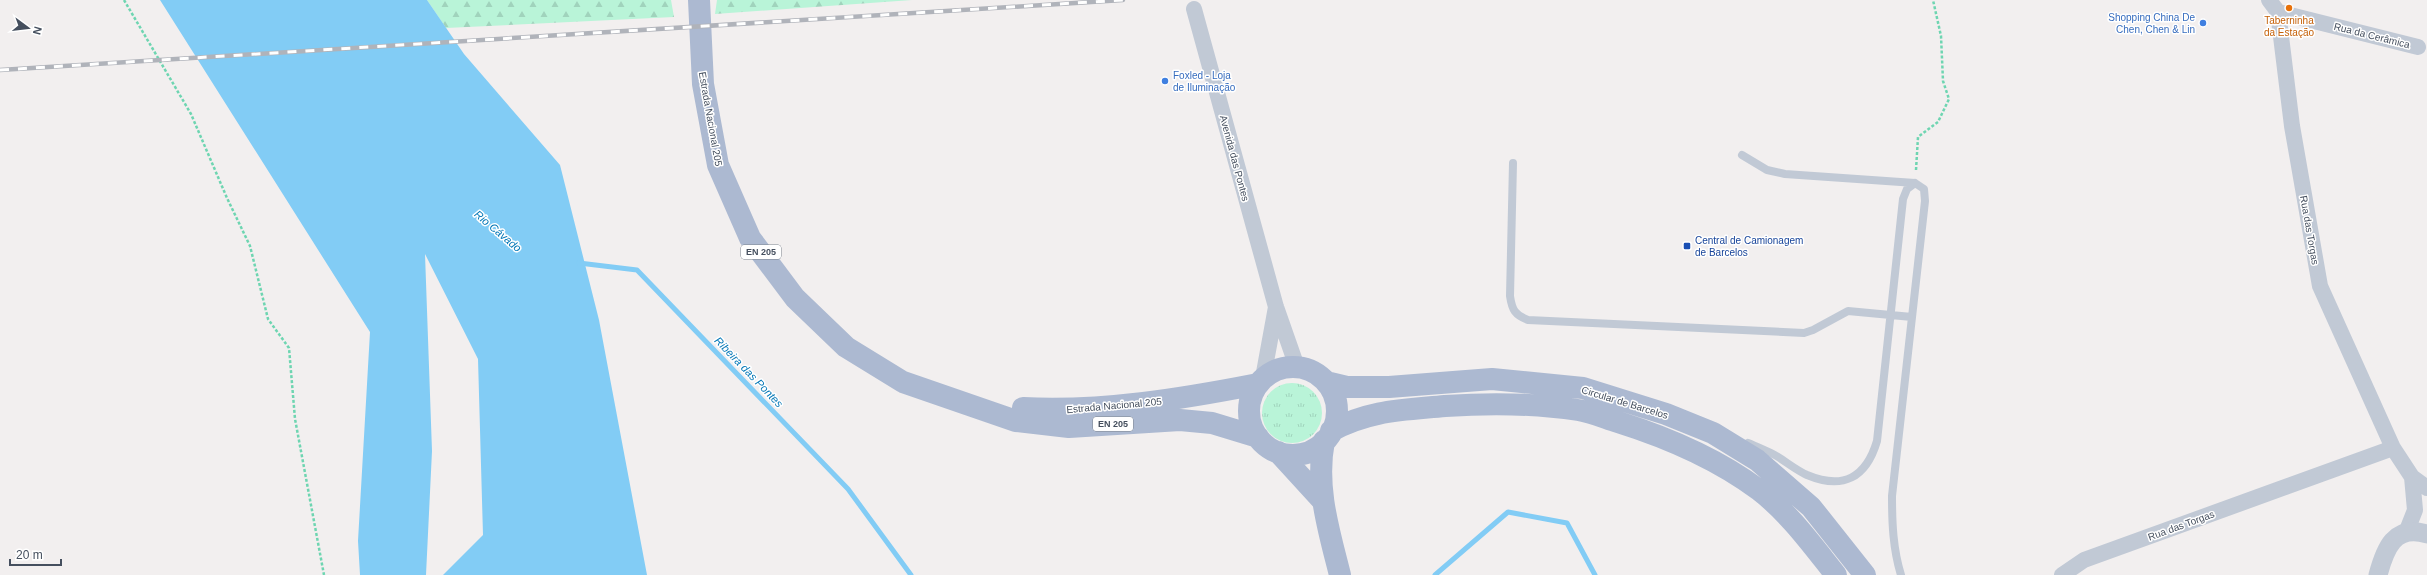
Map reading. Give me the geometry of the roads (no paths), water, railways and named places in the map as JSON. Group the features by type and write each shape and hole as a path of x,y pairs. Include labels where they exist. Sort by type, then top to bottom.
{"main road":[{"name":"Estrada Nacional 205","path":"699,0 703,84 718,165 750,238 795,298 846,347 903,382 968,406 1016,421 1069,427 1180,420 1212,423 1258,437"},
{"name":"EN 205","path":"1328,436 1314,449 1302,454 1290,455 1278,452 1267,446 1258,437 1249,414 1250,402 1260,381 1284,368 1297,367 1308,369 1326,382 1333,393 1336,406 1336,418 1320,459 1322,500 1340,574"},
{"name":"Circular de Barcelos","path":"1326,382 1347,387 1389,386 1492,379 1583,388 1666,414 1713,433 1757,460 1812,508 1865,575"},
{"name":"Estrada Nacional 205","path":"968,406 1067,410 1199,397 1260,381"},
{"path":"1328,436 1352,419 1390,411 1492,402 1579,410 1657,435 1691,449 1741,479 1759,491 1795,524 1836,575"},
{"name":"EN 205","path":"1278,452 1322,500"}],"street":[{"name":"Rua da Cerâmica","path":"2274,6 2418,47"},
{"name":"Rua das Torgas","path":"2274,6 2292,126 2320,286 2393,448 2412,477 2427,488"},
{"name":"Avenida das Pontes","path":"1194,9 1276,307 1297,367"},
{"name":"Avenida das Pontes","path":"1260,381 1276,307"},
{"name":"Rua das Torgas","path":"2062,575 2084,560 2393,448"},
{"name":"Rua das Torgas","path":"2406,532 2415,510 2412,477"},
{"path":"2378,575 2386,549 2394,539 2406,532 2419,531 2427,534"}],"lane":[{"path":"1742,155 1767,170 1786,174 1915,183 1924,189 1925,201 1892,496 1892,528 1896,558 1901,575"},
{"path":"1513,163 1510,296 1512,309 1518,316 1528,320 1804,332 1813,330 1848,311 1912,317"},
{"path":"1713,433 1771,453 1806,475 1826,481 1840,482 1853,478 1864,470 1872,457 1877,441 1903,199 1907,189 1915,183"}],"water":[{"name":"Rio Cávado","path":"160,0 427,0 464,54 560,165 599,320 647,575 443,575 483,535 478,359 425,254 432,451 426,575 360,575 358,541 370,332"}],"waterway":[{"name":"Ribeira das Pontes","path":"579,263 637,270 848,489 911,575"},
{"name":"Ribeira das Pontes","path":"1435,575 1508,512 1567,523 1595,575"}],"railway":[{"path":"0,70 1123,0"}],"place":[{"name":"Taberninha da Estação","path":"2289,8"},
{"name":"Shopping China De Chen, Chen & Lin","path":"2203,23"},
{"name":"Foxled - Loja de Iluminação","path":"1165,81"},
{"name":"Central de Camionagem de Barcelos","path":"1687,246"}]}
